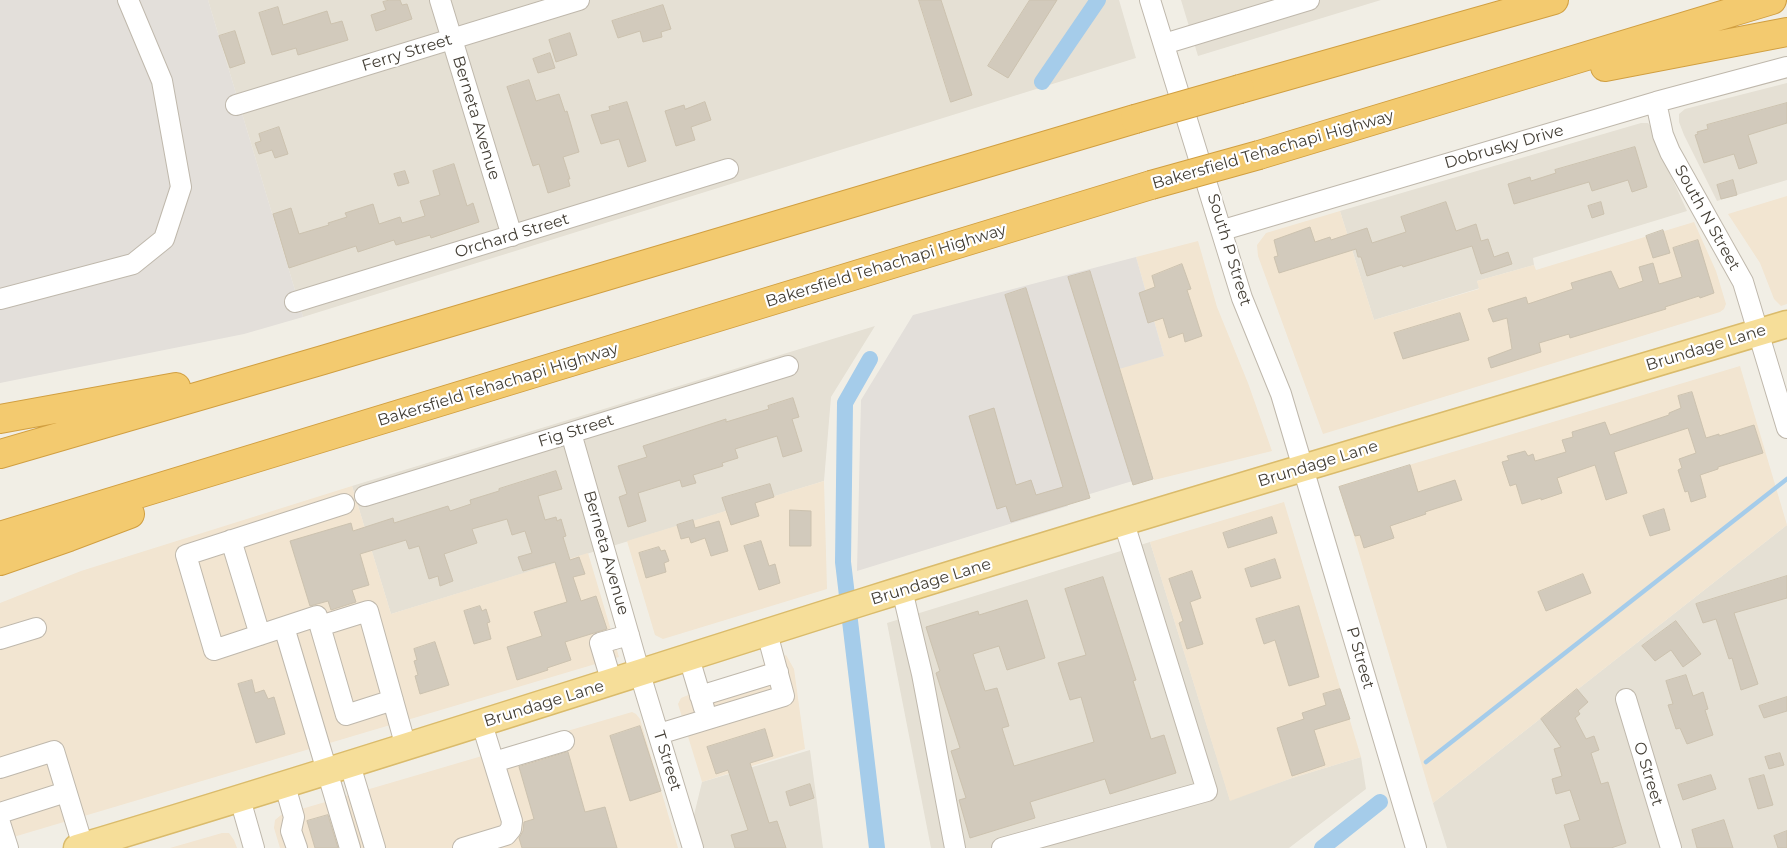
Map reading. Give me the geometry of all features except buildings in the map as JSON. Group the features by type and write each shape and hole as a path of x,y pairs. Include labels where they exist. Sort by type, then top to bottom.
{"highway":[{"path":"0,454 1134,119 1554,0"},
{"name":"Bakersfield Tehachapi Highway","path":"0,536 1151,185 1493,86 1772,0"},
{"path":"1493,86 1597,69 1787,32"},
{"path":"0,419 323,360"},
{"path":"0,561 69,537 335,435"}],"main road":[{"name":"Brundage Lane","path":"80,847 285,786 902,590 1787,324"}],"street":[{"path":"0,299 133,264 164,239 181,187 162,80 128,0"},
{"name":"Berneta Avenue","path":"440,0 512,236"},
{"name":"Ferry Street","path":"236,105 579,0"},
{"name":"South P Street","path":"1150,0 1223,230 1242,298 1281,394 1303,468"},
{"path":"1164,44 1309,0"},
{"name":"Dobrusky Drive","path":"1223,230 1656,102 1787,67"},
{"name":"South N Street","path":"1656,102 1663,135 1670,152 1742,282 1787,428"},
{"name":"Orchard Street","path":"295,302 728,169"},
{"name":"Fig Street","path":"365,496 788,366"},
{"name":"Berneta Avenue","path":"571,433 640,674"},
{"name":"P Street","path":"1303,468 1416,848"},
{"path":"344,504 186,555 214,650 284,627 362,608 393,700 406,747"},
{"path":"1002,848 1206,791 1124,523"},
{"path":"231,540 260,635"},
{"path":"902,590 922,674 954,848"},
{"path":"323,618 346,715 393,700"},
{"path":"284,627 339,768 375,848"},
{"path":"0,639 36,628"},
{"path":"659,734 784,696 767,633"},
{"path":"612,683 600,644 629,635"},
{"path":"689,658 707,720"},
{"path":"700,696 778,672"},
{"name":"T Street","path":"640,674 694,848"},
{"name":"O Street","path":"1626,699 1671,848"},
{"path":"463,848 506,835 511,829 512,822 482,724"},
{"path":"494,762 564,741"},
{"path":"0,768 54,751 80,847"},
{"path":"339,768 343,831"},
{"path":"285,786 294,817 291,831 296,848"},
{"path":"0,813 66,792"},
{"path":"240,799 254,848"},
{"path":"0,823 8,848"}],"shaded area":[{"path":"0,0 208,0 303,317 244,334 0,383"},
{"path":"208,0 1119,0 1136,58 303,317"},
{"path":"1181,0 1381,0 1198,56"},
{"path":"1787,83 1787,180 1717,201 1684,135 1679,122 1679,114 1685,109"},
{"path":"1641,123 1648,123 1653,130 1660,152 1687,211 1533,258 1534,265 1477,281 1480,288 1374,320 1340,211"},
{"path":"1787,196 1787,304 1781,306 1774,299 1760,263 1728,214"},
{"path":"1340,211 1374,320 1479,289 1477,281 1534,265 1536,270 1694,222 1716,271 1726,304 1720,312 1323,434 1258,256 1257,245 1266,233"},
{"path":"1198,241 1217,307 1248,383 1272,451 1154,480 1119,368 1164,356 1136,257"},
{"path":"1136,257 1164,356 1119,369 1152,475 1067,501 1068,506 857,571 861,400 913,315"},
{"path":"875,326 831,397 824,481 391,614 352,486"},
{"path":"1740,366 1787,525 1433,803 1339,486"},
{"path":"824,481 827,589 663,639 655,635 627,541"},
{"path":"352,486 391,614 588,553 619,657 0,841 0,603 81,571"},
{"path":"1284,502 1361,757 1292,778 1230,801 1150,542"},
{"path":"1787,525 1787,848 1447,848 1433,803"},
{"path":"1150,542 1230,800 1292,778 1361,757 1366,789 1289,848 931,848 887,623"},
{"path":"786,655 794,669 805,749 702,782 678,704 681,698"},
{"path":"632,712 640,719 678,848 280,848 274,828 275,820 281,815"},
{"path":"810,750 823,848 686,848 702,782"},
{"path":"222,833 229,833 237,848 170,848"}],"waterway":[{"path":"1042,82 1098,0"},
{"path":"870,359 845,403 843,562 877,848"},
{"path":"1426,762 1787,479"},
{"path":"1322,848 1380,802"}]}
